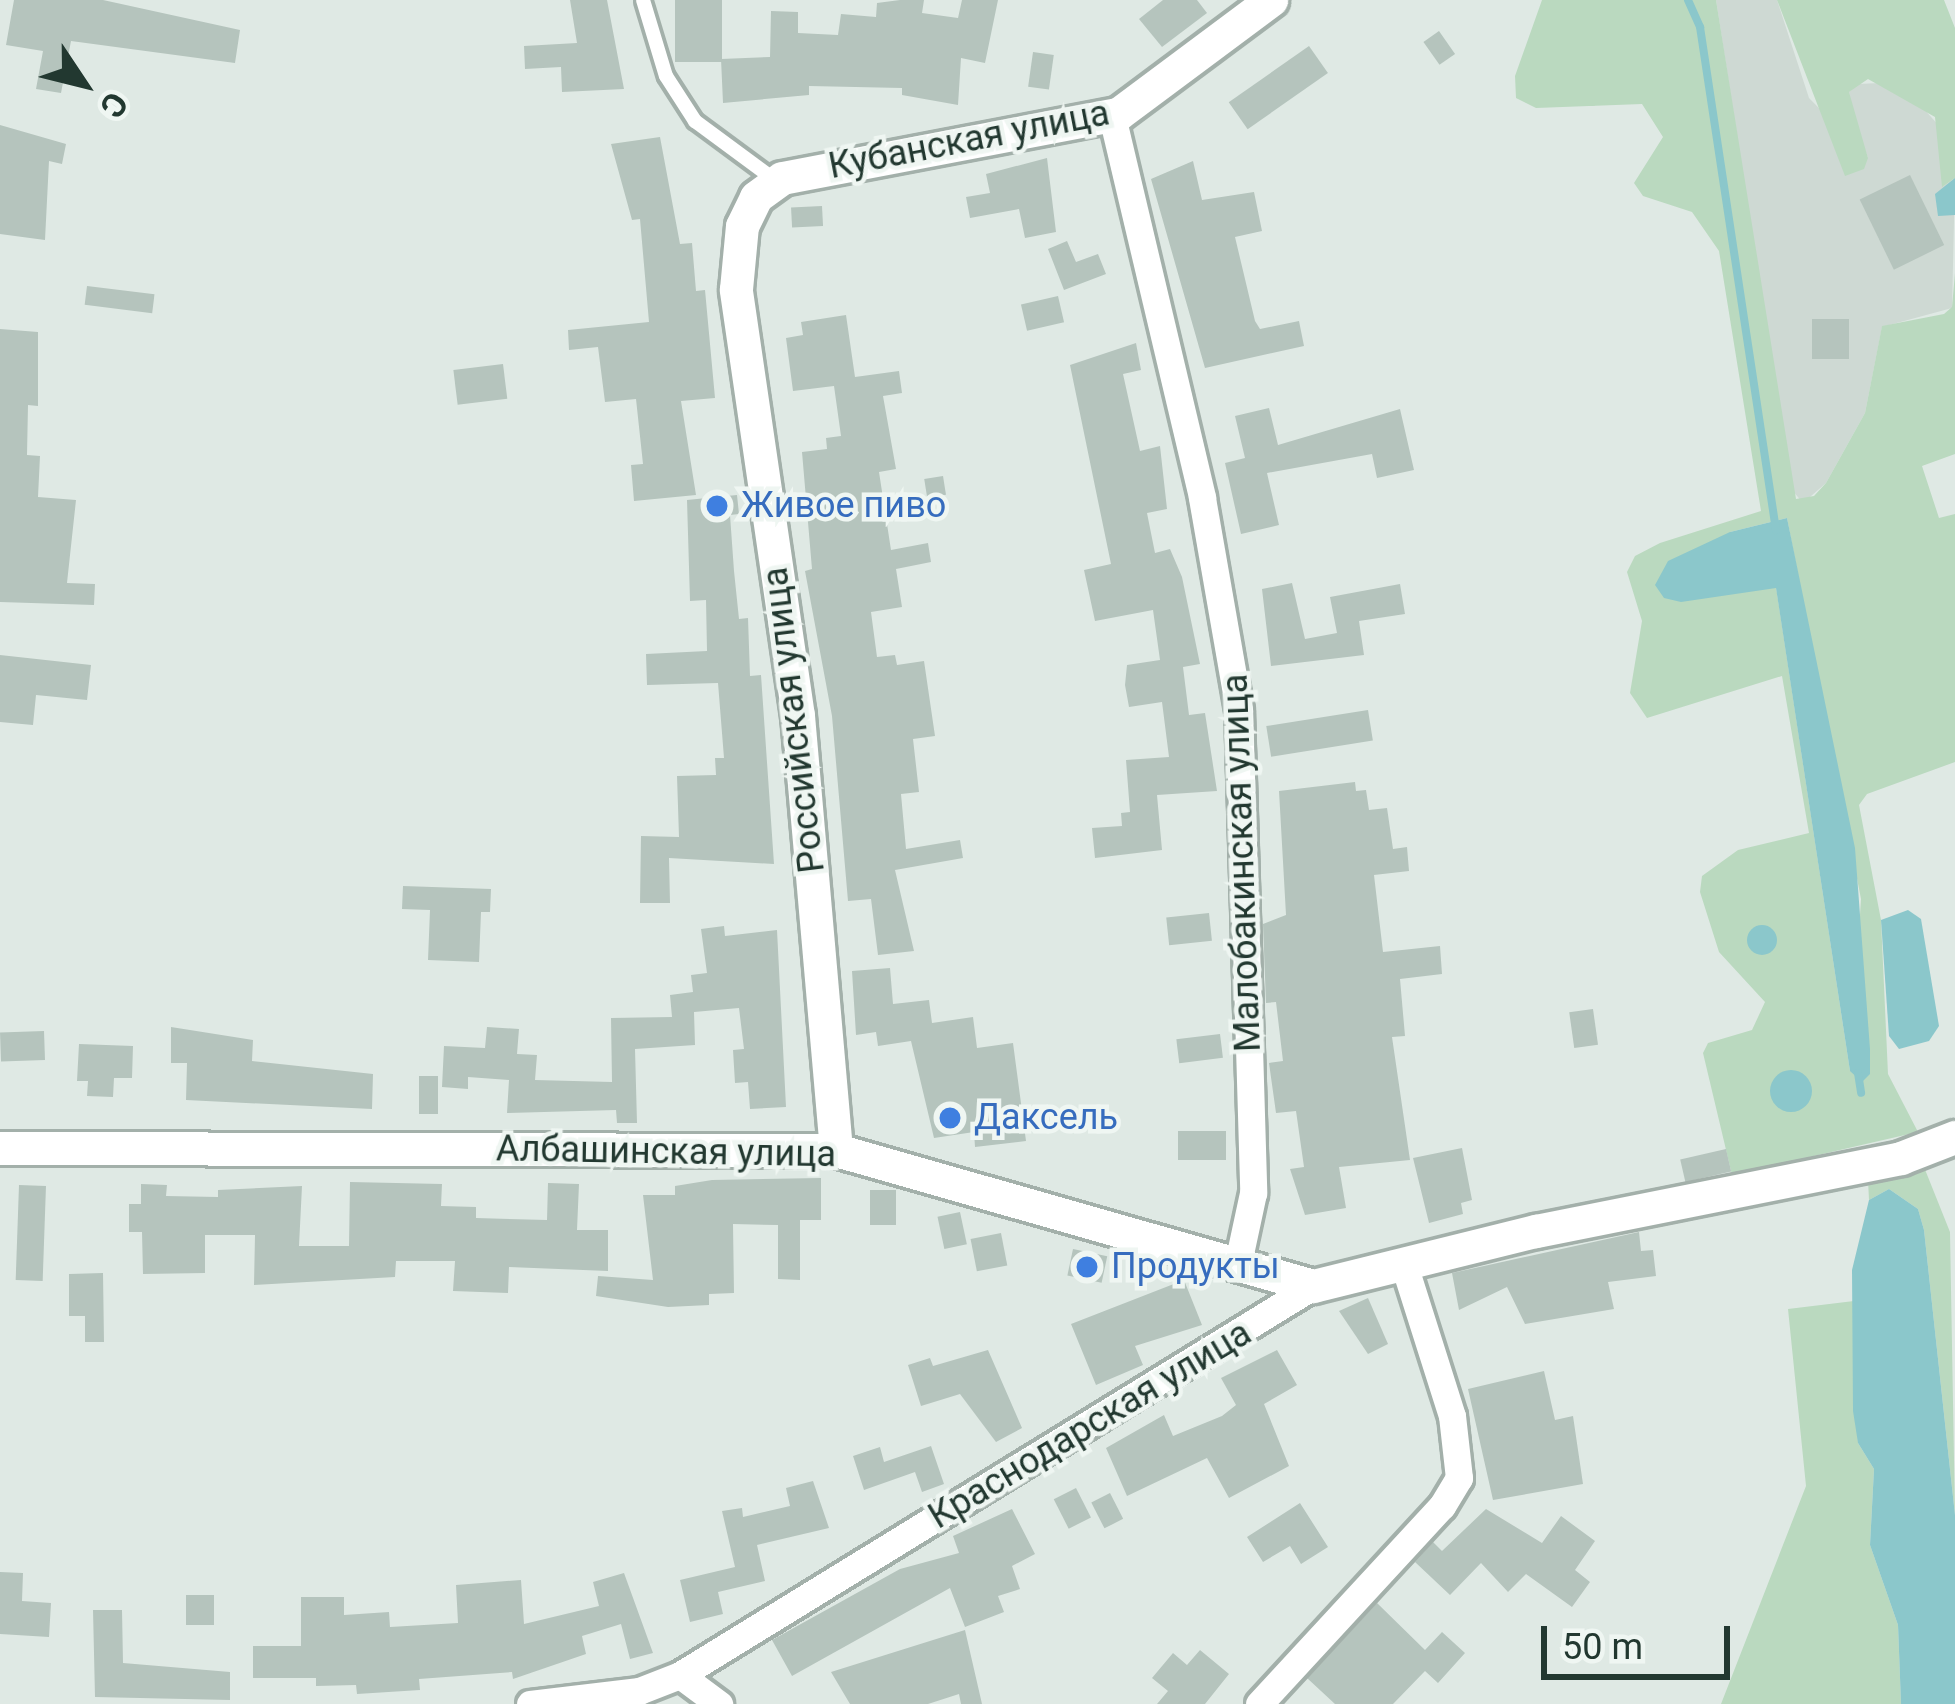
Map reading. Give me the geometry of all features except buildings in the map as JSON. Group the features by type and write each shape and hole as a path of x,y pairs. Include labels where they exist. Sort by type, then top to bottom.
{"street":[{"name":"Кубанская улица","path":"776,182 1112,116 1271,0"},
{"name":"Малобакинская улица","path":"1112,116 1202,498 1239,710 1253,1193 1238,1262"},
{"name":"Российская улица","path":"776,182 747,213 735,275 798,716 836,1150"},
{"name":"Краснодарская улица","path":"530,1704 639,1691 680,1675 1312,1286 1901,1158 1955,1137"},
{"name":"Албашинская улица","path":"0,1148 836,1150 1312,1286"},
{"path":"1259,1704 1442,1506 1459,1478 1452,1416 1404,1265"},
{"path":"680,1675 719,1704"}],"lane":[{"path":"643,0 666,76 694,122 776,182"}],"shaded area":[{"path":"1716,0 1777,0 1809,98 1868,158 1851,111 1849,92 1857,84 1881,83 1924,109 1940,127 1943,186 1955,178 1952,308 1882,327 1865,413 1826,483 1803,503 1792,490"}],"green space":[{"path":"1542,0 1716,0 1796,499 1814,496 1826,483 1865,413 1882,326 1944,314 1952,307 1955,273 1955,454 1922,466 1939,518 1955,514 1955,762 1867,794 1859,805 1881,920 1888,1074 1918,1132 1732,1175 1703,1053 1708,1043 1752,1030 1765,1002 1719,952 1700,892 1702,876 1738,850 1809,833 1782,676 1647,718 1630,693 1642,621 1627,572 1635,556 1660,543 1761,511 1719,251 1692,212 1643,196 1634,183 1663,137 1642,104 1536,108 1516,98 1515,76","holes":["1787,518 1861,899 1850,1071 1776,587 1730,532"]},
{"path":"1777,0 1944,0 1955,28 1955,178 1942,187 1935,117 1868,79 1849,92 1868,158 1864,169 1845,176"},
{"path":"1924,1167 1950,1232 1955,1515 1924,1230 1918,1209 1889,1189 1869,1200 1868,1180"},
{"path":"1854,1301 1858,1443 1874,1469 1870,1545 1898,1625 1901,1704 1721,1704 1806,1486 1788,1309"}],"water":[{"path":"1955,178 1955,215 1938,216 1935,194"},
{"path":"1787,518 1855,848 1870,1049 1870,1074 1862,1082 1850,1071 1776,588 1681,602 1664,598 1655,585 1668,561 1730,532"},
{"path":"1908,910 1921,919 1939,1026 1929,1041 1899,1049 1889,1036 1881,920"},
{"path":"1762,925 1773,929 1777,940 1773,951 1762,955 1751,951 1747,940 1751,929"},
{"path":"1791,1070 1806,1076 1812,1091 1806,1106 1791,1112 1776,1106 1770,1091 1776,1076"},
{"path":"1889,1189 1918,1209 1924,1230 1955,1515 1955,1704 1901,1704 1898,1625 1870,1545 1874,1469 1858,1443 1853,1411 1852,1270 1869,1200"}],"waterway":[{"path":"1688,0 1700,27 1776,530"},
{"path":"1858,1073 1861,1093"}],"place":[{"name":"Живое пиво","path":"717,506"},
{"name":"Даксель","path":"950,1118"},
{"name":"Продукты","path":"1087,1267"}]}
